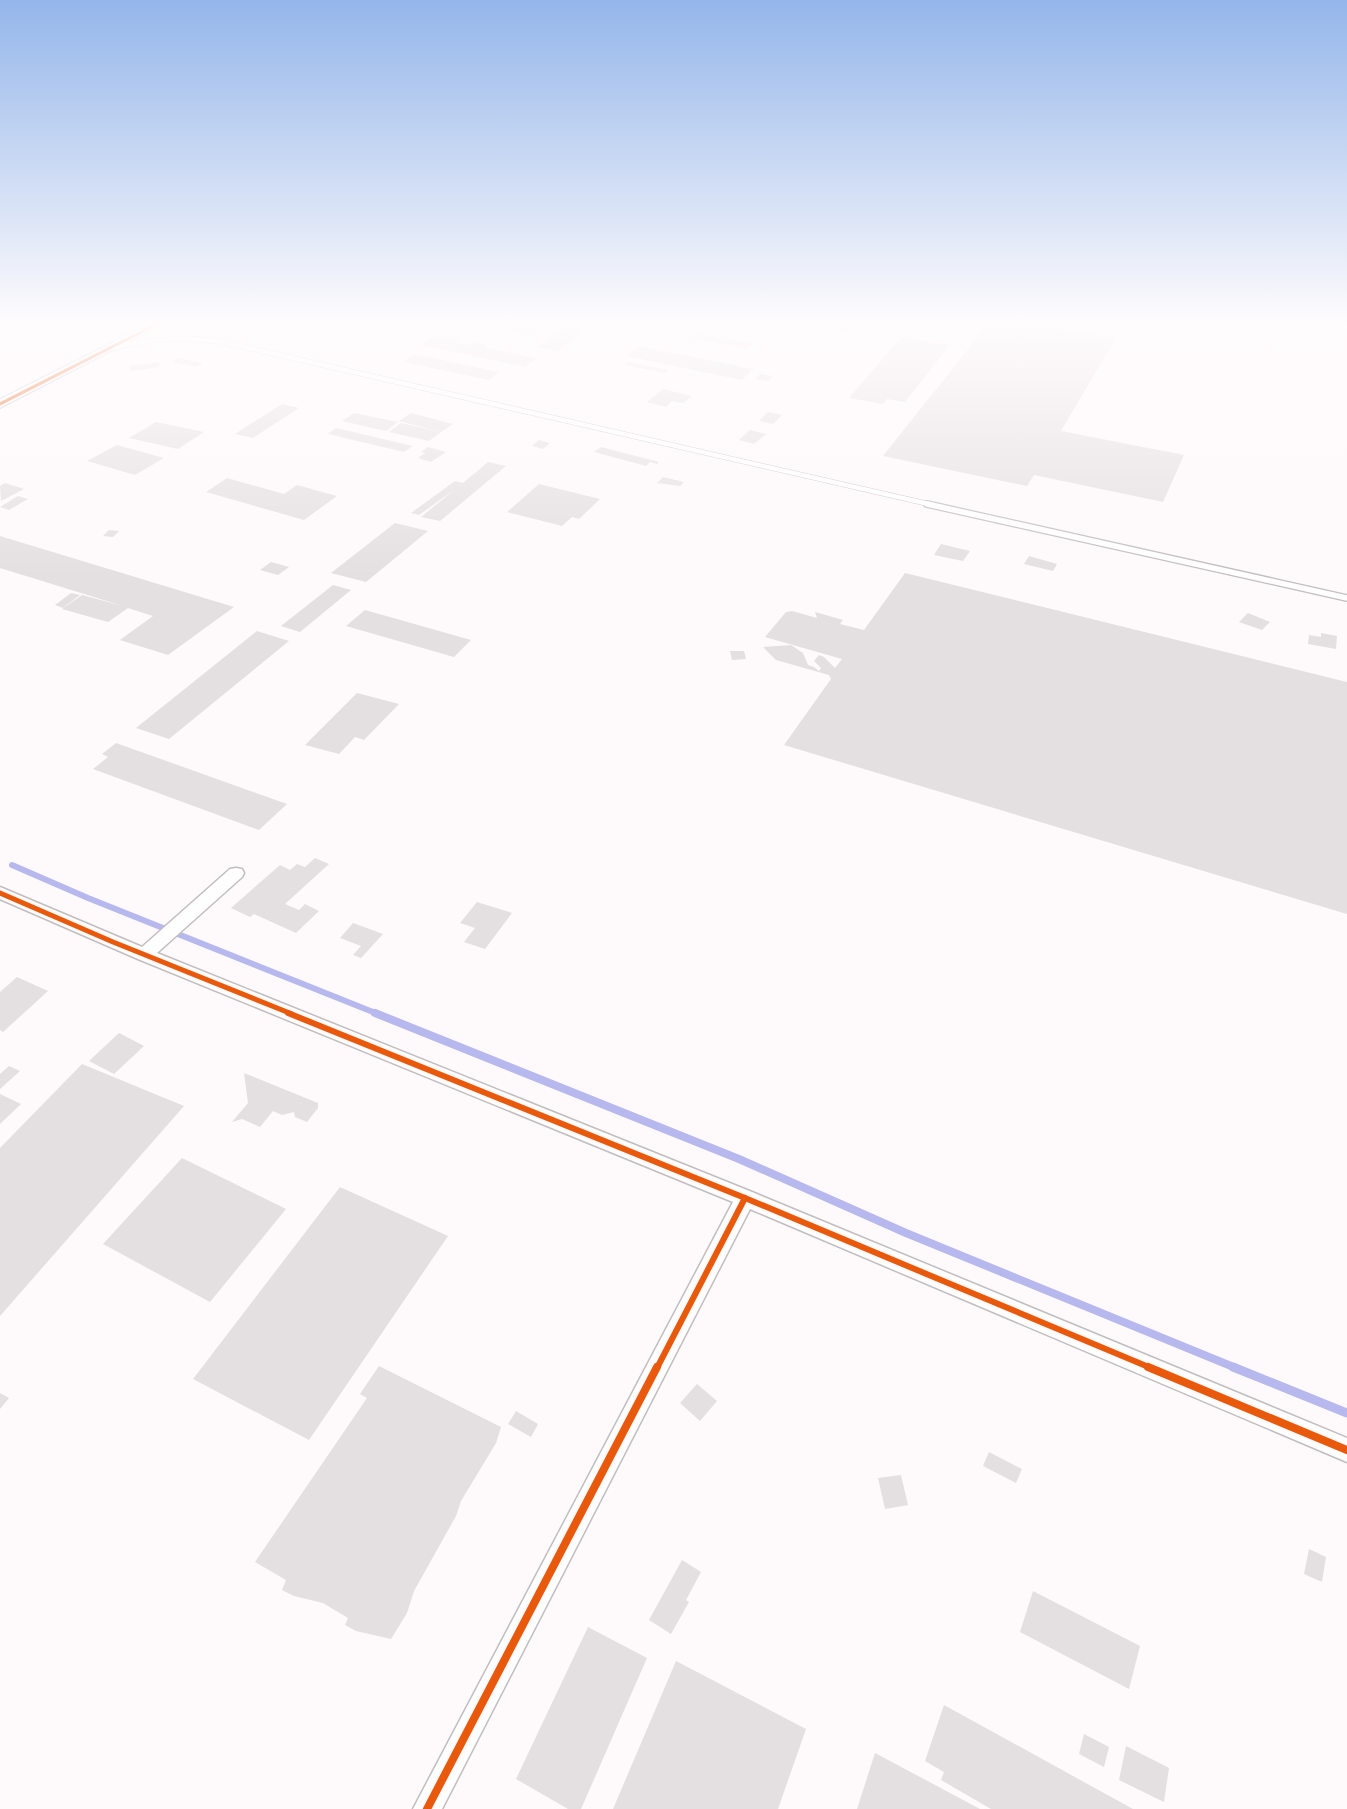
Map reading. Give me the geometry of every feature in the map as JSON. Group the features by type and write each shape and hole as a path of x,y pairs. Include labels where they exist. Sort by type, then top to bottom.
{"street":[{"path":"144,955 236,873"},
{"path":"0,893 144,955 745,1198 1347,1450"},
{"path":"427,1809 745,1198"}],"lane":[{"path":"511,408 985,518 1347,598"}],"building":[{"path":"275,408 298,408 253,438 235,434"},
{"path":"921,408 1074,408 1061,431 1184,455 1163,502 1034,475 1027,486 883,456"},
{"path":"768,412 782,415 773,424 759,421"},
{"path":"354,413 398,422 386,431 342,421"},
{"path":"411,413 453,424 441,432 399,421"},
{"path":"156,422 204,432 178,449 129,438"},
{"path":"401,423 441,432 429,441 389,432"},
{"path":"336,428 413,446 404,452 328,434"},
{"path":"750,430 766,434 754,444 739,440"},
{"path":"539,440 550,443 543,449 532,446"},
{"path":"117,445 164,458 135,475 87,461"},
{"path":"428,447 446,452 431,462 418,458 425,453 421,452"},
{"path":"601,447 659,462 657,464 650,462 646,466 594,452"},
{"path":"488,462 506,466 440,521 421,517 454,490 419,515 411,513 455,481 463,483"},
{"path":"663,477 684,482 680,486 657,483"},
{"path":"227,478 284,494 297,485 337,496 304,520 206,492"},
{"path":"5,483 24,489 1,501 0,486"},
{"path":"539,484 600,499 579,519 572,517 562,526 507,512"},
{"path":"18,496 28,499 9,510 0,507"},
{"path":"395,523 428,531 366,582 331,573"},
{"path":"109,530 119,531 113,537 103,536"},
{"path":"0,536 234,607 168,655 120,640 153,616 128,608 108,622 62,609 82,595 123,606 0,568"},
{"path":"941,544 970,551 963,561 934,555"},
{"path":"1029,556 1057,564 1053,571 1024,564"},
{"path":"271,562 289,567 278,575 260,570"},
{"path":"905,573 1347,682 1347,914 784,745 831,679 829,675 776,660 763,647 791,645 803,653 808,665 819,671 821,668 814,661 819,655 824,657 835,668 842,659 765,637 786,612 792,611 817,618 815,612 843,620 840,624 864,630"},
{"path":"333,585 351,590 300,632 281,626"},
{"path":"71,593 80,595 63,608 55,605"},
{"path":"365,610 471,640 454,657 346,626"},
{"path":"1248,613 1270,622 1262,630 1239,622"},
{"path":"257,631 289,641 169,739 136,728"},
{"path":"1321,633 1337,636 1336,649 1308,644 1309,635 1321,637"},
{"path":"730,651 744,651 746,659 732,660"},
{"path":"357,693 399,704 364,740 355,737 339,754 305,745"},
{"path":"116,743 287,804 259,830 93,769 108,757 102,754"},
{"path":"315,858 329,864 285,904 299,910 305,904 319,911 296,933 254,914 250,917 231,908 280,865 290,870 297,864 305,867"},
{"path":"477,902 512,913 485,949 464,942 475,928 460,923"},
{"path":"353,923 383,934 361,958 353,955 361,946 340,938"},
{"path":"17,977 48,991 3,1032 0,1030 0,992"},
{"path":"119,1033 144,1046 114,1074 89,1061"},
{"path":"82,1064 184,1106 0,1316 0,1148"},
{"path":"9,1066 20,1071 0,1089 0,1074"},
{"path":"244,1073 318,1103 318,1108 307,1122 295,1117 294,1112 282,1115 273,1111 260,1127 242,1119 232,1122 248,1103"},
{"path":"0,1094 21,1104 0,1124"},
{"path":"182,1158 286,1209 210,1302 103,1244"},
{"path":"340,1187 448,1236 309,1440 193,1379"},
{"path":"379,1366 501,1427 496,1443 461,1501 456,1516 414,1591 407,1613 391,1639 356,1631 345,1625 348,1618 323,1603 294,1596 282,1590 286,1580 255,1562 367,1398 360,1394"},
{"path":"697,1384 717,1401 700,1421 680,1403"},
{"path":"0,1393 9,1398 0,1409"},
{"path":"516,1411 538,1424 531,1437 508,1424"},
{"path":"989,1452 1022,1469 1016,1483 983,1466"},
{"path":"901,1475 908,1505 885,1509 878,1478"},
{"path":"1309,1549 1326,1557 1322,1582 1304,1574"},
{"path":"682,1560 701,1572 686,1600 689,1602 671,1634 649,1620"},
{"path":"1033,1591 1140,1646 1129,1689 1020,1632"},
{"path":"588,1627 647,1658 581,1809 568,1809 516,1779"},
{"path":"676,1661 806,1729 778,1809 613,1809"},
{"path":"944,1705 1133,1809 991,1809 941,1780 944,1772 925,1761"},
{"path":"1084,1734 1109,1747 1104,1767 1079,1754"},
{"path":"1126,1746 1169,1768 1164,1802 1119,1780"},
{"path":"875,1753 980,1809 857,1809"}],"waterway":[{"path":"12,865 88,898 378,1014"},
{"path":"375,1013 739,1159 906,1233 1236,1368"},
{"path":"1233,1367 1347,1413"}],"cycle path":[{"path":"0,893 113,942 745,1198 1347,1450"},
{"path":"427,1809 745,1198"}]}
